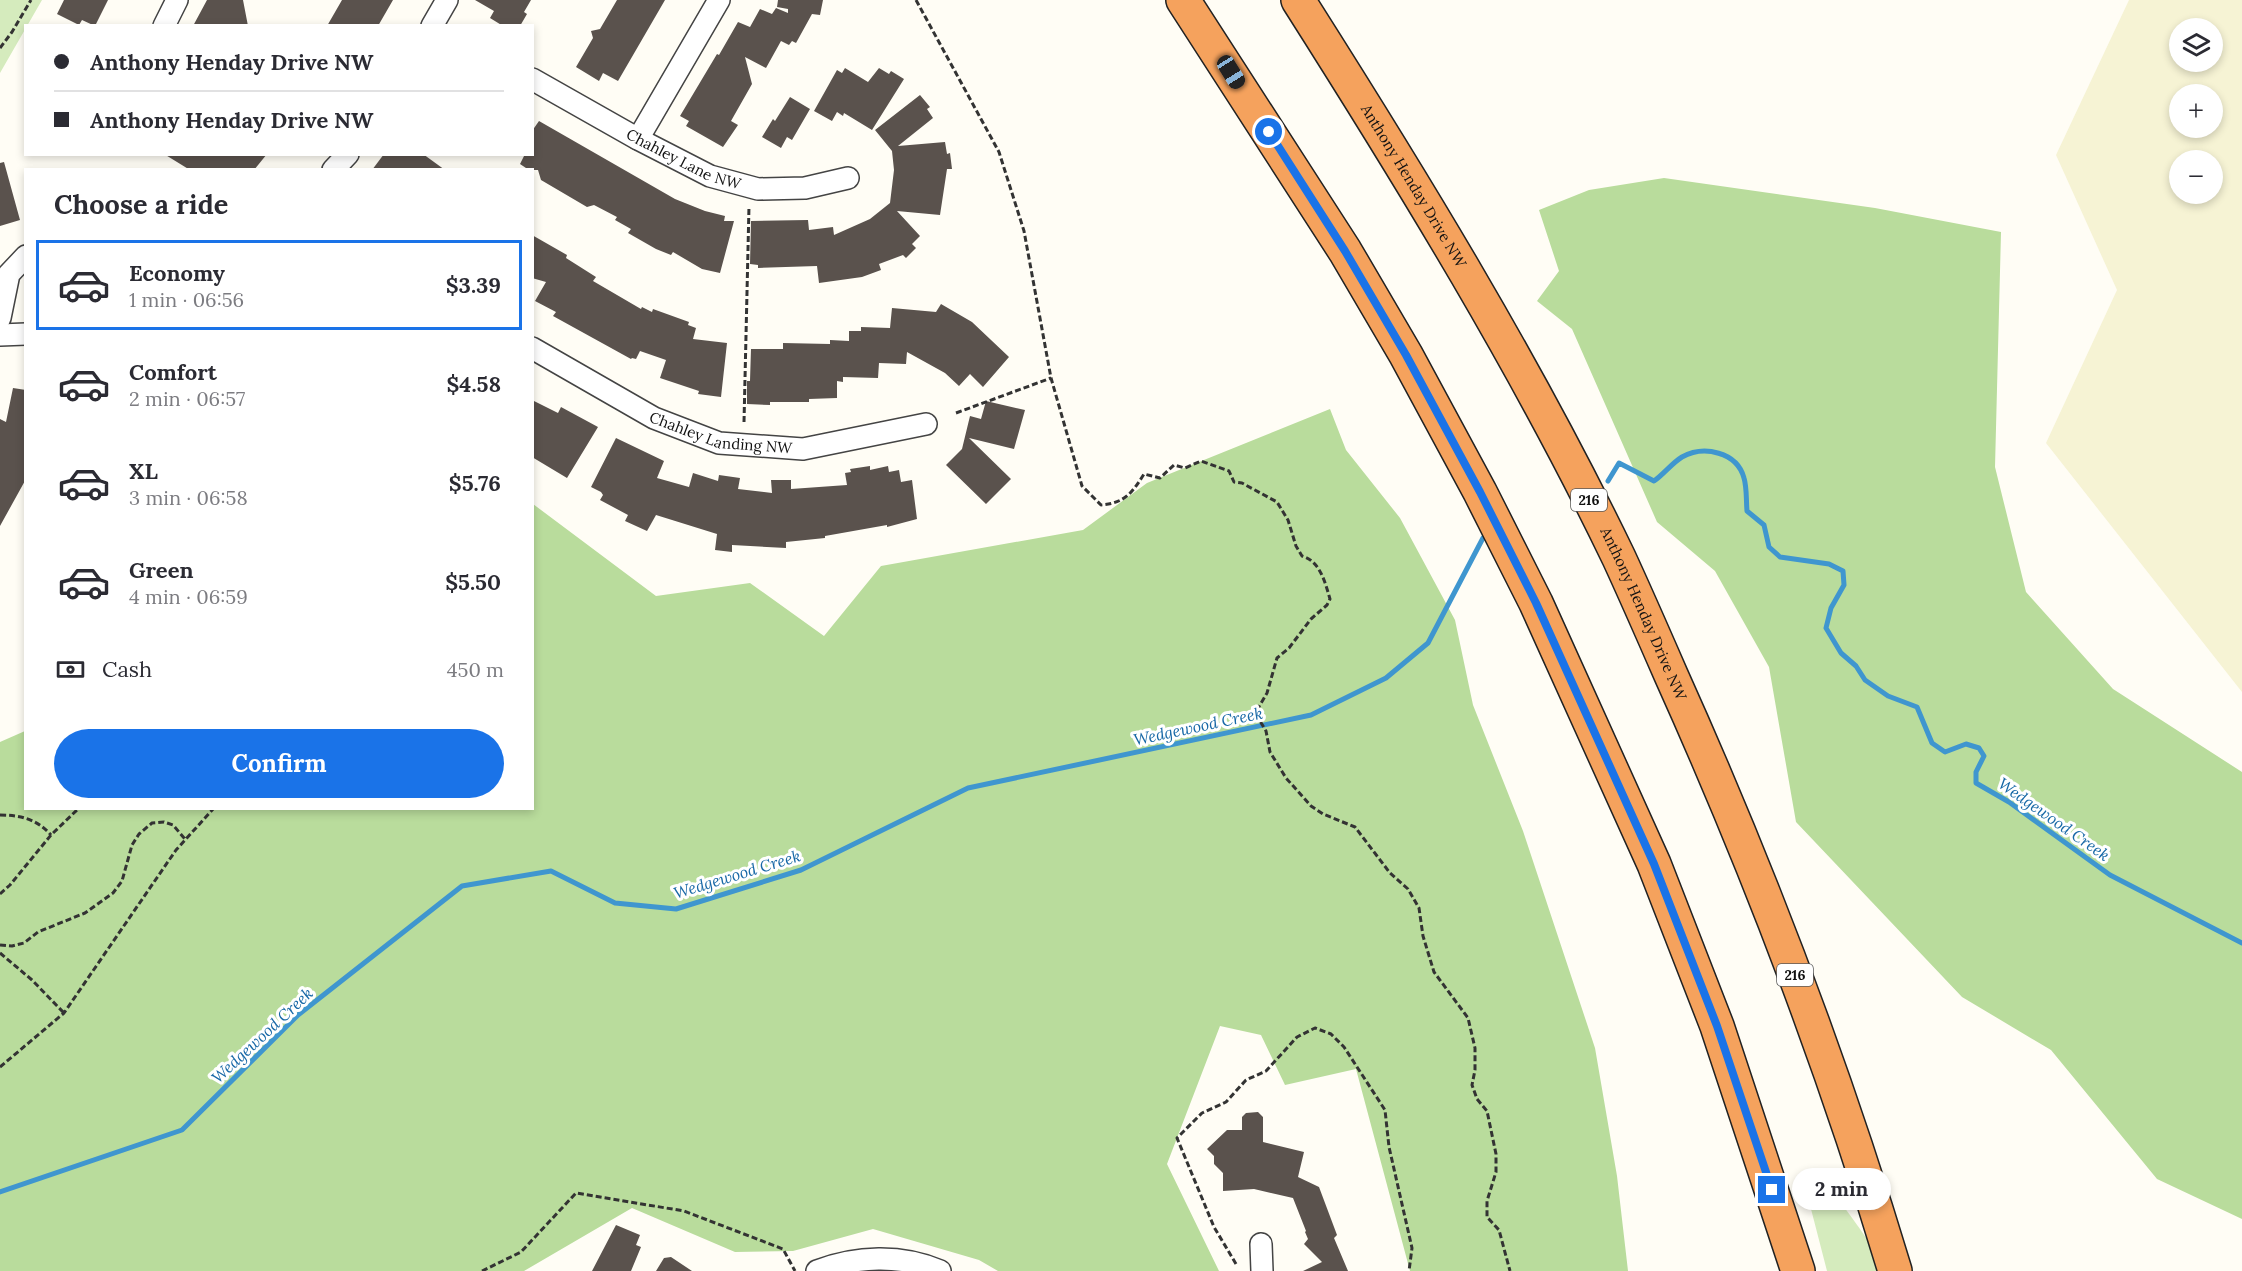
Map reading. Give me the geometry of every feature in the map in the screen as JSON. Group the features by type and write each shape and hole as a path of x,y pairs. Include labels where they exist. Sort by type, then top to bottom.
{"highway":[{"path":"1183,0 1345,251 1406,355 1507,546 1654,864 1717,1026 1798,1271"},
{"name":"Anthony Henday Drive NW","path":"1298,0 1397,155 1557,438 1619,559 1714,770 1783,941 1865,1172 1895,1271"}],"street":[{"path":"165,24 177,0"},
{"path":"435,24 447,0"},
{"path":"638,139 719,0"},
{"name":"Chahley Lane NW","path":"534,80 638,139 710,176 758,189 805,188 848,178"},
{"path":"0,318 9,274 24,258"},
{"path":"0,334 24,334"},
{"name":"Chahley Landing NW","path":"534,349 654,418 719,443 803,449 926,424"},
{"path":"1261,1244 1262,1271"},
{"path":"817,1271 848,1262 879,1259 915,1263 940,1271"}],"path":[{"path":"0,48 12,33 31,0"},
{"path":"916,0 999,152 1024,231 1051,378 1082,486 1101,505 1111,504 1131,495 1144,474 1160,478 1174,465 1185,468 1201,461 1229,471 1234,482 1242,483 1277,502 1288,520 1296,546 1302,556 1311,558 1319,569 1330,599 1298,639 1277,658 1267,693 1257,710 1266,730 1270,752 1286,778 1311,806 1323,814 1355,827 1390,873 1408,889 1419,908 1423,936 1434,972 1468,1018 1475,1048 1472,1085 1477,1099 1487,1111 1496,1154 1496,1172 1487,1201 1487,1217 1498,1230 1510,1271"},
{"path":"744,422 749,206"},
{"path":"956,413 1051,378"},
{"path":"0,894 51,835 77,810"},
{"path":"0,1066 64,1013 176,850 212,810"},
{"path":"0,816 30,819 42,825 51,835"},
{"path":"0,945 12,946 24,943 38,932 85,913 113,893 122,881 132,844 139,834 152,823 164,822 173,825 186,839"},
{"path":"0,953 32,980 64,1013"},
{"path":"1236,1264 1214,1227 1177,1138 1202,1113 1226,1102 1246,1080 1266,1071 1297,1037 1315,1028 1331,1034 1344,1047 1385,1110 1389,1147 1412,1248 1409,1271"},
{"path":"482,1271 520,1252 576,1193 684,1210 783,1249 795,1271"}],"shaded area":[{"path":"2129,0 2242,0 2242,692 2046,443 2117,290 2056,155"}],"green space":[{"path":"0,0 42,0 28,24 24,24 24,31 0,73"},
{"path":"1664,178 1875,208 2001,232 1995,467 2026,592 2113,689 2242,772 2242,1219 2157,1179 2051,1050 1962,997 1796,822 1769,667 1715,571 1657,522 1572,329 1537,301 1559,271 1539,210 1589,190"},
{"path":"1330,409 1346,450 1400,518 1455,620 1473,705 1523,831 1595,1048 1617,1176 1628,1271 1410,1271 1356,1069 1285,1085 1261,1035 1220,1026 1167,1164 1219,1271 998,1271 979,1260 873,1229 793,1251 735,1252 632,1208 524,1271 0,1271 0,742 24,731 24,810 534,810 534,505 656,596 750,583 824,636 881,566 1083,530 1147,483"},
{"path":"1817,1180 1831,1191 1857,1225 1877,1255 1881,1271 1827,1271 1811,1209 1811,1186"}],"building":[{"path":"64,0 108,0 96,24 82,20 77,24 57,14"},
{"path":"207,0 243,0 248,24 194,24"},
{"path":"342,0 393,0 379,24 328,24"},
{"path":"475,0 531,0 524,12 527,14 521,24 500,24 490,18 494,11"},
{"path":"617,0 665,0 618,81 603,73 599,81 576,67 593,38 591,31 600,29"},
{"path":"778,0 823,0 820,15 812,14 796,43 792,41 789,45 781,41 766,68 745,57 752,84 731,121 738,125 723,147 686,126 689,121 680,116 738,22 750,27 760,9 772,14 776,8 788,13 788,9 777,7"},
{"path":"845,68 868,82 879,68 889,74 891,71 904,79 872,130 844,113 843,116 837,112 832,121 814,111 837,70 842,73"},
{"path":"920,95 930,107 927,109 933,118 898,146 945,142 947,154 950,153 952,169 947,169 940,215 897,211 920,236 912,244 916,248 906,258 903,255 879,264 881,270 862,277 819,283 817,266 758,268 758,265 750,264 751,221 808,220 809,230 833,227 834,235 870,219 890,203 894,170 892,151 875,130"},
{"path":"790,97 810,109 792,140 787,137 781,148 762,137"},
{"path":"539,121 675,199 725,216 724,221 734,221 720,273 702,269 673,252 671,255 656,249 628,233 631,229 615,220 617,217 594,205 587,207 541,180 538,170 526,168 520,164 524,156 534,156 534,128"},
{"path":"167,156 265,156 256,168 187,168"},
{"path":"382,156 426,156 442,168 374,168"},
{"path":"4,162 20,220 0,226 0,163"},
{"path":"534,236 567,255 566,258 596,277 593,281 641,309 642,307 652,312 653,309 689,322 688,325 696,328 693,339 727,343 721,397 698,394 699,391 660,378 666,360 640,351 636,359 631,359 553,316 556,312 535,301 546,282 534,279"},
{"path":"941,304 972,322 1009,357 983,387 970,374 959,386 945,373 907,352 906,364 879,363 878,378 843,377 843,382 837,381 837,398 809,399 809,402 770,402 770,405 747,404 751,349 783,349 783,343 830,344 830,340 849,341 849,331 861,331 861,327 890,328 892,308 936,312"},
{"path":"13,388 24,390 24,483 0,526 0,419 6,422"},
{"path":"534,401 558,413 561,407 598,427 567,478 534,458"},
{"path":"986,401 1025,410 1014,449 969,438 1011,479 986,504 946,465 962,449 970,416 981,419"},
{"path":"616,438 664,461 657,478 689,487 693,473 718,481 719,475 740,478 738,489 772,493 771,480 791,480 791,489 847,485 845,473 851,472 850,469 870,466 870,470 888,466 889,472 899,470 901,482 912,480 917,519 887,527 887,525 825,536 825,538 786,542 786,548 732,545 732,552 715,550 717,534 656,515 647,531 625,521 628,515 600,500 603,495 601,492 591,487"},
{"path":"1258,1112 1263,1117 1263,1142 1304,1152 1298,1177 1319,1187 1337,1235 1334,1238 1348,1271 1303,1271 1322,1262 1304,1244 1308,1239 1293,1198 1254,1189 1223,1191 1223,1173 1214,1164 1214,1156 1207,1149 1227,1130 1242,1130 1242,1117 1246,1113"},
{"path":"616,1225 640,1235 636,1245 641,1247 631,1271 592,1271"},
{"path":"671,1257 692,1271 656,1271 664,1258"}],"waterway":[{"name":"Wedgewood Creek","path":"1608,481 1619,463 1654,481 1678,459 1691,453 1719,453 1734,462 1744,478 1747,511 1764,525 1769,547 1780,557 1829,564 1843,571 1844,585 1831,608 1826,628 1841,653 1856,666 1865,680 1888,696 1917,707 1932,743 1945,752 1966,744 1979,748 1984,756 1976,772 1976,783 2009,802 2110,875 2242,943"},
{"name":"Wedgewood Creek","path":"0,1192 182,1130 298,1015 462,886 551,871 615,903 676,909 801,870 968,788 1311,715 1386,678 1428,643 1483,538"}],"route":[{"path":"1269,132 1345,251 1406,355 1480,492 1536,603 1654,864 1717,1026 1772,1190"}]}
